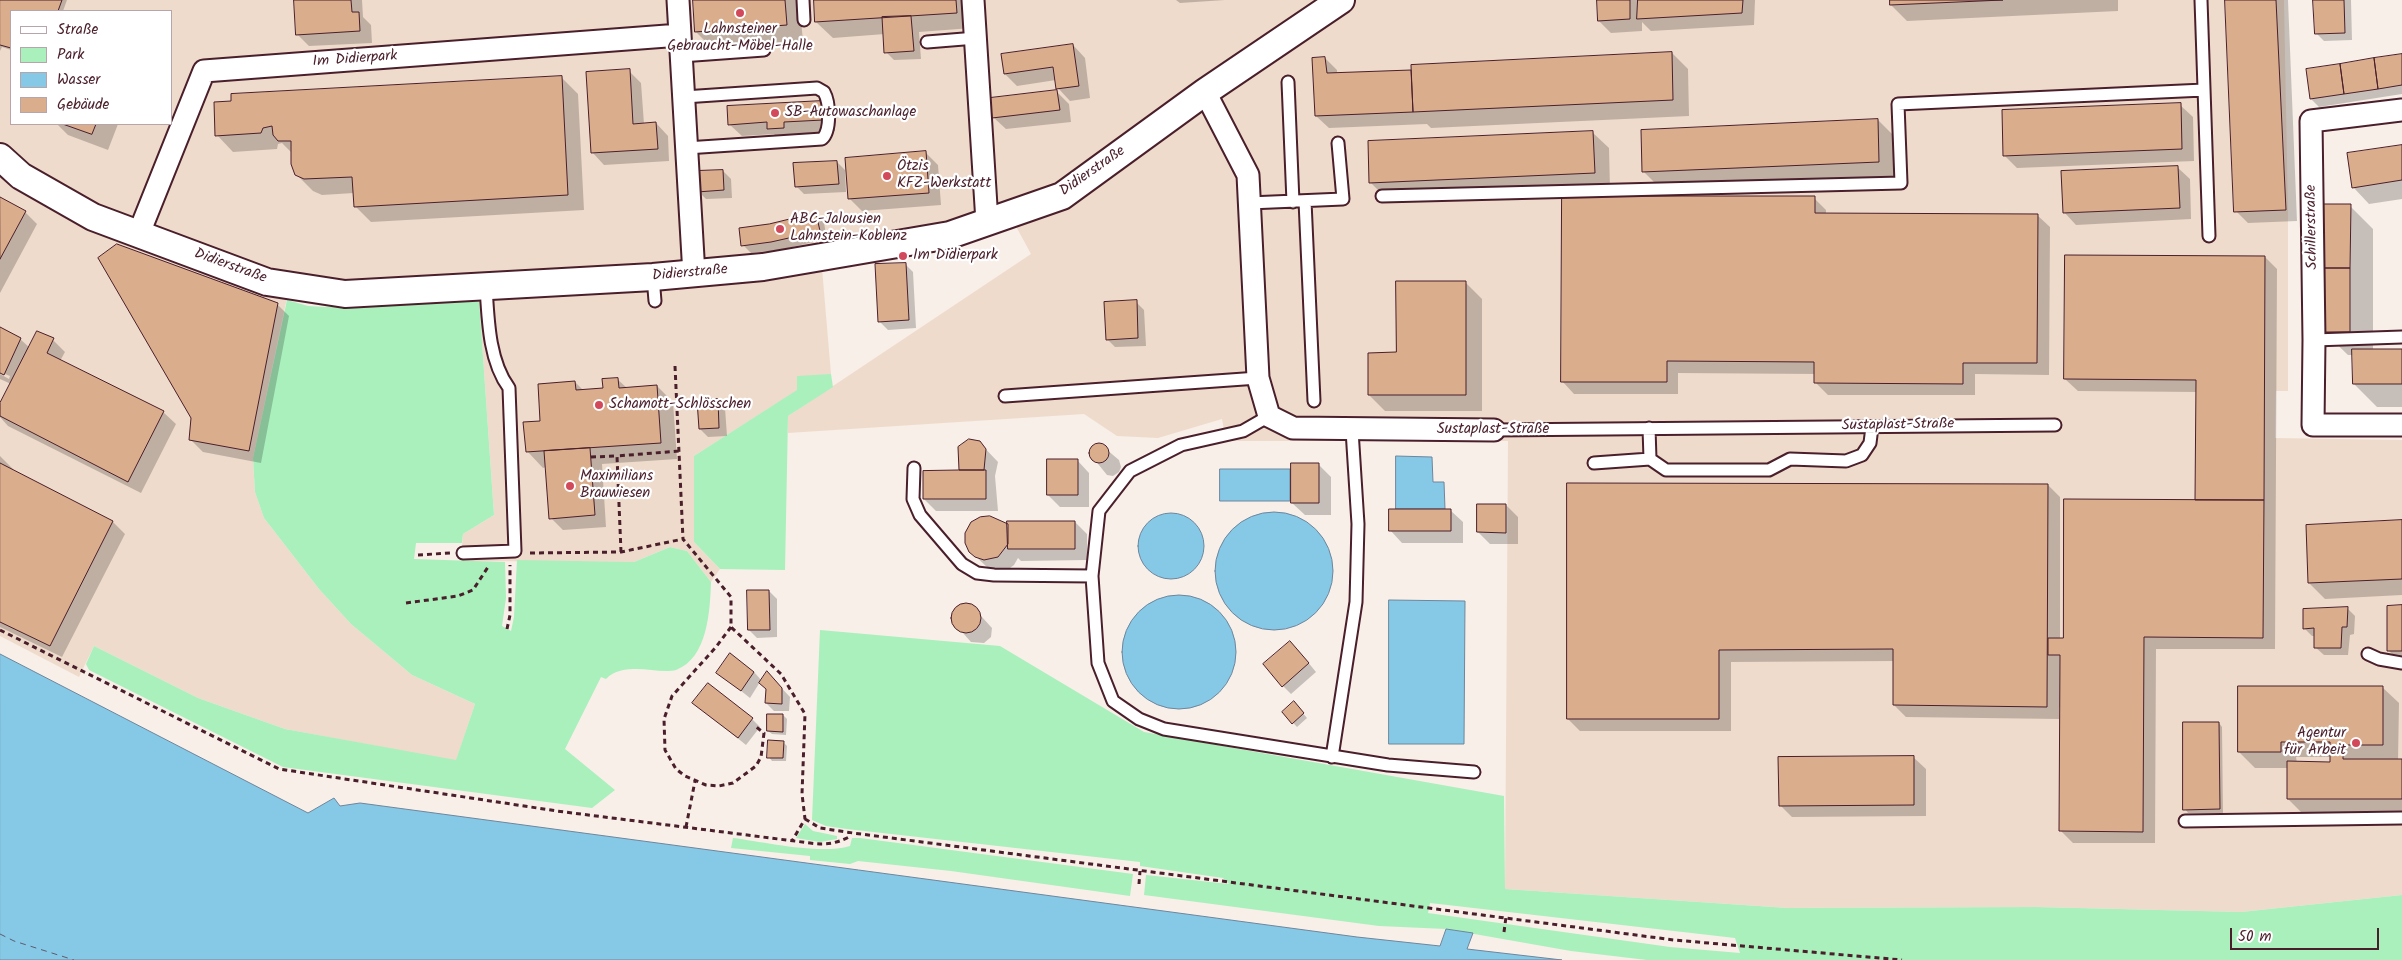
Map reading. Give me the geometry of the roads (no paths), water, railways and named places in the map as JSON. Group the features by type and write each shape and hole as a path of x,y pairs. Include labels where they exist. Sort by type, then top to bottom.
{"street":[{"path":"678,0 694,274"},
{"path":"973,0 987,222"},
{"name":"Didierstraße","path":"0,157 21,176 93,217 267,282 345,294 486,286 654,289 694,274 763,267 950,234 1062,196 1206,92 1341,0"},
{"name":"Im Didierpark","path":"139,233 204,71 680,35"},
{"path":"1206,92 1248,176 1258,378 1269,416"},
{"name":"Schillerstraße","path":"2402,110 2311,121 2314,340 2313,426 2402,425"},
{"name":"Sustaplast-Straße","path":"1269,416 1293,428 1494,430"}],"lane":[{"path":"803,0 804,20"},
{"path":"2201,0 2209,236"},
{"path":"927,42 976,38"},
{"path":"681,56 764,50"},
{"path":"1288,82 1293,202"},
{"path":"684,97 817,88 824,92 827,99 828,130 822,139 686,148"},
{"path":"1382,196 1901,183 1898,104 2204,90"},
{"path":"1249,203 1343,199 1338,143"},
{"path":"1305,201 1314,401"},
{"path":"463,553 512,551 509,388 499,374 489,324 486,286"},
{"path":"2314,340 2402,337"},
{"path":"1005,396 1258,378"},
{"path":"1269,416 1243,431 1182,445 1130,471 1099,511 1092,576 1098,663 1113,700 1139,719 1164,729 1388,765 1474,772"},
{"name":"Sustaplast-Straße","path":"1494,430 2055,425"},
{"path":"1594,463 1650,459 1666,470 1769,470 1790,459 1846,461 1862,455 1870,443 1872,427"},
{"path":"1649,428 1650,459"},
{"path":"1332,757 1356,602 1358,524 1352,430"},
{"path":"914,468 913,499 920,515 962,564 977,573 994,575 1092,576"},
{"path":"2368,654 2379,659 2402,663"},
{"path":"2185,821 2402,818"}],"water":[{"path":"1396,456 1432,457 1433,482 1444,482 1445,509 1396,509"},
{"path":"1220,469 1290,469 1290,501 1220,501"},
{"path":"1274,512 1297,516 1316,529 1329,548 1333,571 1329,594 1316,613 1297,626 1274,630 1251,626 1232,613 1219,594 1215,571 1219,548 1232,529 1251,516"},
{"path":"1171,513 1184,516 1194,523 1201,533 1204,546 1201,559 1194,569 1184,576 1171,579 1158,576 1148,569 1141,559 1138,546 1141,533 1148,523 1158,516"},
{"path":"1179,595 1201,599 1220,611 1232,630 1236,652 1232,674 1220,693 1201,705 1179,709 1157,705 1138,693 1126,674 1122,652 1126,630 1138,611 1157,599"},
{"path":"1389,600 1465,601 1464,744 1389,744"},
{"path":"0,654 308,813 334,798 340,806 360,803 1357,937 1440,946 1446,929 1473,933 1467,949 1562,960 0,960"}],"place":[{"name":"Lahnsteiner Gebraucht-Möbel-Halle","path":"740,13"},
{"name":"SB-Autowaschanlage","path":"775,113"},
{"name":"Ötzis KFZ-Werkstatt","path":"887,176"},
{"name":"ABC-Jalousien Lahnstein-Koblenz","path":"780,229"},
{"name":"Im Didierpark","path":"903,256"},
{"name":"Schamott-Schlösschen","path":"599,405"},
{"name":"Maximilians Brauwiesen","path":"570,486"},
{"name":"Agentur für Arbeit","path":"2356,743"}]}
